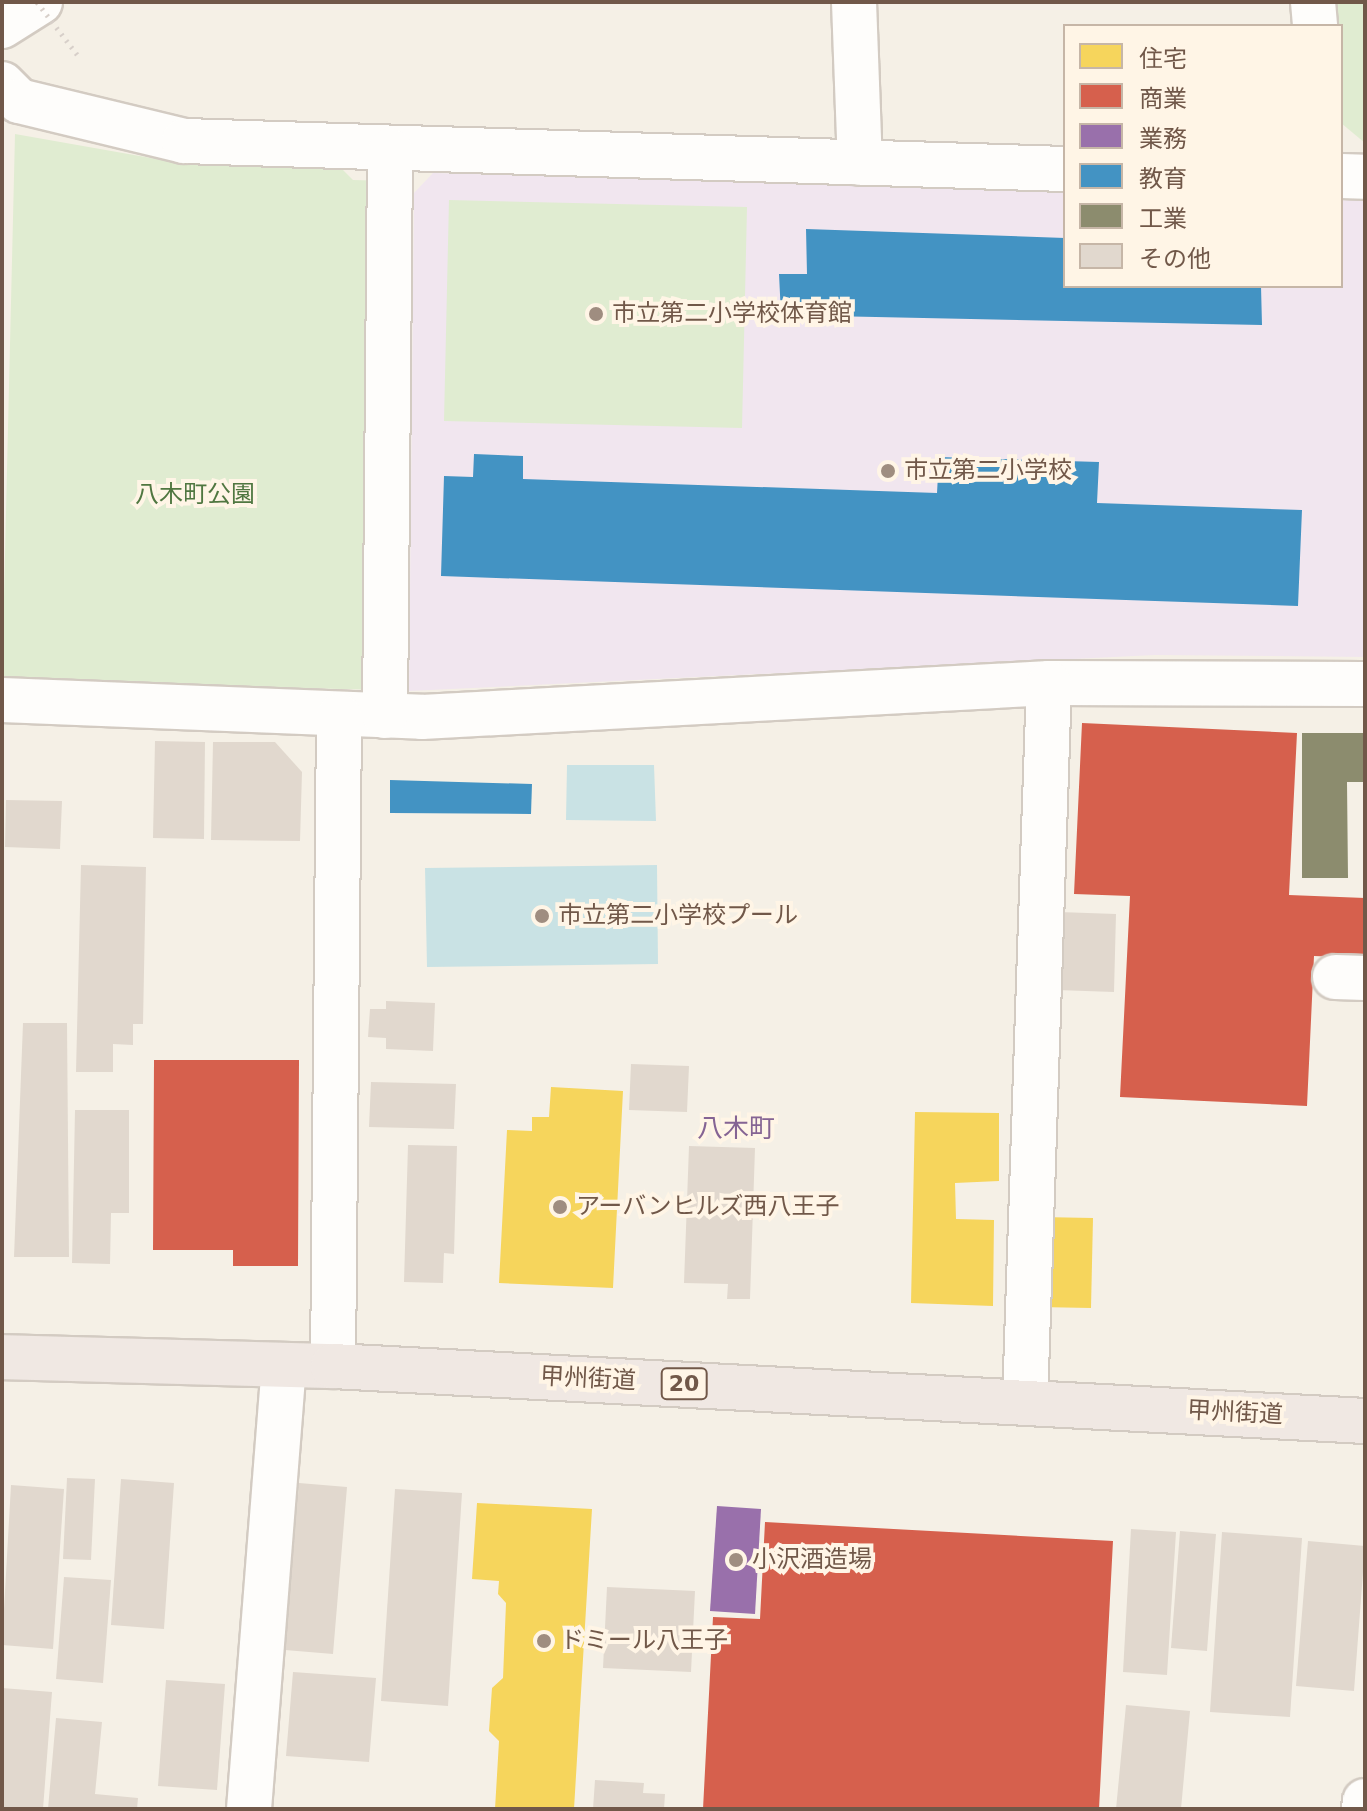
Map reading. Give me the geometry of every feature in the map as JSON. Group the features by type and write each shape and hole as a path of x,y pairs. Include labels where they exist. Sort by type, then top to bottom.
{"highway":[{"name":"甲州街道","path":"2,1357 333,1366 1365,1421"}],"street":[{"path":"854,2 860,163"},
{"path":"1313,2 1315,24"},
{"path":"2,84 19,101 184,141 390,151 1063,169"},
{"path":"385,716 390,151"},
{"path":"1343,176 1365,177"},
{"path":"1025,1402 1049,683"},
{"path":"2,700 385,716 1049,683 1365,684"},
{"path":"333,1366 339,716"},
{"path":"249,1809 284,1365"},
{"path":"1364,1809 1365,1801"}],"path":[{"path":"20,10 79,57"}],"shaded area":[{"name":"市立第二小学校","path":"433,173 1063,189 1063,288 1343,288 1343,195 1365,196 1365,657 1155,655 409,691 414,193"}],"green space":[{"path":"1337,2 1365,2 1365,143 1343,125 1343,24 1338,24"},
{"name":"八木町公園","path":"15,134 185,164 342,169 353,180 390,181 386,690 2,681"},
{"name":"市立第二小学校体育館","path":"449,200 747,207 742,428 444,421"}],"water":[{"path":"567,765 654,765 656,821 566,820"},
{"name":"市立第二小学校プール","path":"657,865 658,964 427,967 425,868"}],"building: 住宅":[{"name":"アーバンヒルズ西八王子","path":"551,1087 623,1091 613,1288 499,1283 507,1130 532,1131 532,1117 549,1117"},
{"path":"915,1112 999,1113 999,1181 955,1183 956,1219 994,1220 993,1306 911,1303"},
{"path":"1040,1217 1093,1218 1091,1308 1038,1307"},
{"name":"ドミール八王子","path":"477,1503 592,1509 574,1809 495,1809 499,1741 489,1731 492,1688 503,1678 506,1603 498,1594 499,1581 472,1579"}],"building: 商業":[{"path":"1082,723 1297,733 1289,895 1365,898 1365,958 1314,956 1307,1106 1120,1097 1130,896 1074,894"},
{"path":"154,1060 299,1060 298,1266 233,1266 233,1250 153,1250"},
{"path":"765,1522 1113,1541 1099,1809 703,1809 713,1617 760,1619"}],"building: 業務":[{"name":"小沢酒造場","path":"717,1506 761,1509 755,1614 710,1611"}],"building: 教育":[{"path":"806,229 1063,238 1063,288 1261,288 1262,325 781,315 779,274 807,274"},
{"path":"474,454 523,456 523,479 937,493 939,457 1099,462 1097,503 1302,510 1298,606 441,576 444,476 473,477"},
{"path":"390,780 532,784 531,814 390,813"}],"building: 工業":[{"path":"1302,733 1365,733 1365,782 1347,782 1348,878 1302,878"}],"building: その他":[{"path":"155,741 205,742 204,839 153,838"},
{"path":"213,742 275,742 302,772 300,841 211,840"},
{"path":"6,800 62,801 60,849 5,847"},
{"path":"81,865 146,867 143,1024 133,1024 133,1045 113,1044 113,1072 76,1072"},
{"path":"1059,912 1116,914 1114,992 1057,990"},
{"path":"386,1001 435,1003 433,1051 386,1049 386,1038 368,1037 370,1009 386,1009"},
{"path":"23,1023 67,1023 69,1257 14,1257"},
{"path":"631,1064 689,1066 687,1112 629,1110"},
{"path":"371,1082 456,1084 454,1129 369,1127"},
{"path":"75,1110 129,1110 129,1213 111,1213 110,1264 72,1263"},
{"path":"408,1145 457,1146 454,1254 444,1253 443,1283 404,1282"},
{"path":"689,1146 755,1148 750,1299 727,1299 728,1284 684,1283"},
{"path":"67,1478 95,1479 91,1560 63,1559"},
{"path":"121,1479 174,1483 164,1629 111,1625"},
{"path":"299,1483 347,1487 333,1654 285,1650"},
{"path":"11,1485 64,1489 53,1649 2,1645"},
{"path":"395,1489 462,1493 448,1706 381,1701"},
{"path":"1131,1529 1176,1532 1167,1675 1123,1672"},
{"path":"1180,1531 1216,1534 1207,1651 1171,1648"},
{"path":"1222,1532 1302,1538 1290,1717 1210,1712"},
{"path":"1308,1541 1365,1546 1354,1691 1296,1686"},
{"path":"64,1577 111,1580 103,1683 56,1679"},
{"path":"607,1587 695,1591 691,1672 603,1668"},
{"path":"293,1672 376,1678 369,1762 286,1756"},
{"path":"166,1680 225,1684 217,1790 158,1786"},
{"path":"2,1688 52,1692 43,1809 2,1809"},
{"path":"1126,1705 1190,1711 1181,1809 1116,1809"},
{"path":"56,1718 102,1722 95,1794 138,1798 137,1809 48,1809"},
{"path":"595,1780 644,1783 643,1793 665,1794 664,1809 593,1809"}],"place":[{"name":"市立第二小学校体育館","path":"596,314"},
{"name":"市立第二小学校","path":"888,471"},
{"name":"市立第二小学校プール","path":"542,916"},
{"name":"アーバンヒルズ西八王子","path":"560,1207"},
{"name":"小沢酒造場","path":"736,1560"},
{"name":"ドミール八王子","path":"544,1641"}],"district":[{"name":"八木町","path":"736,1129"}]}
